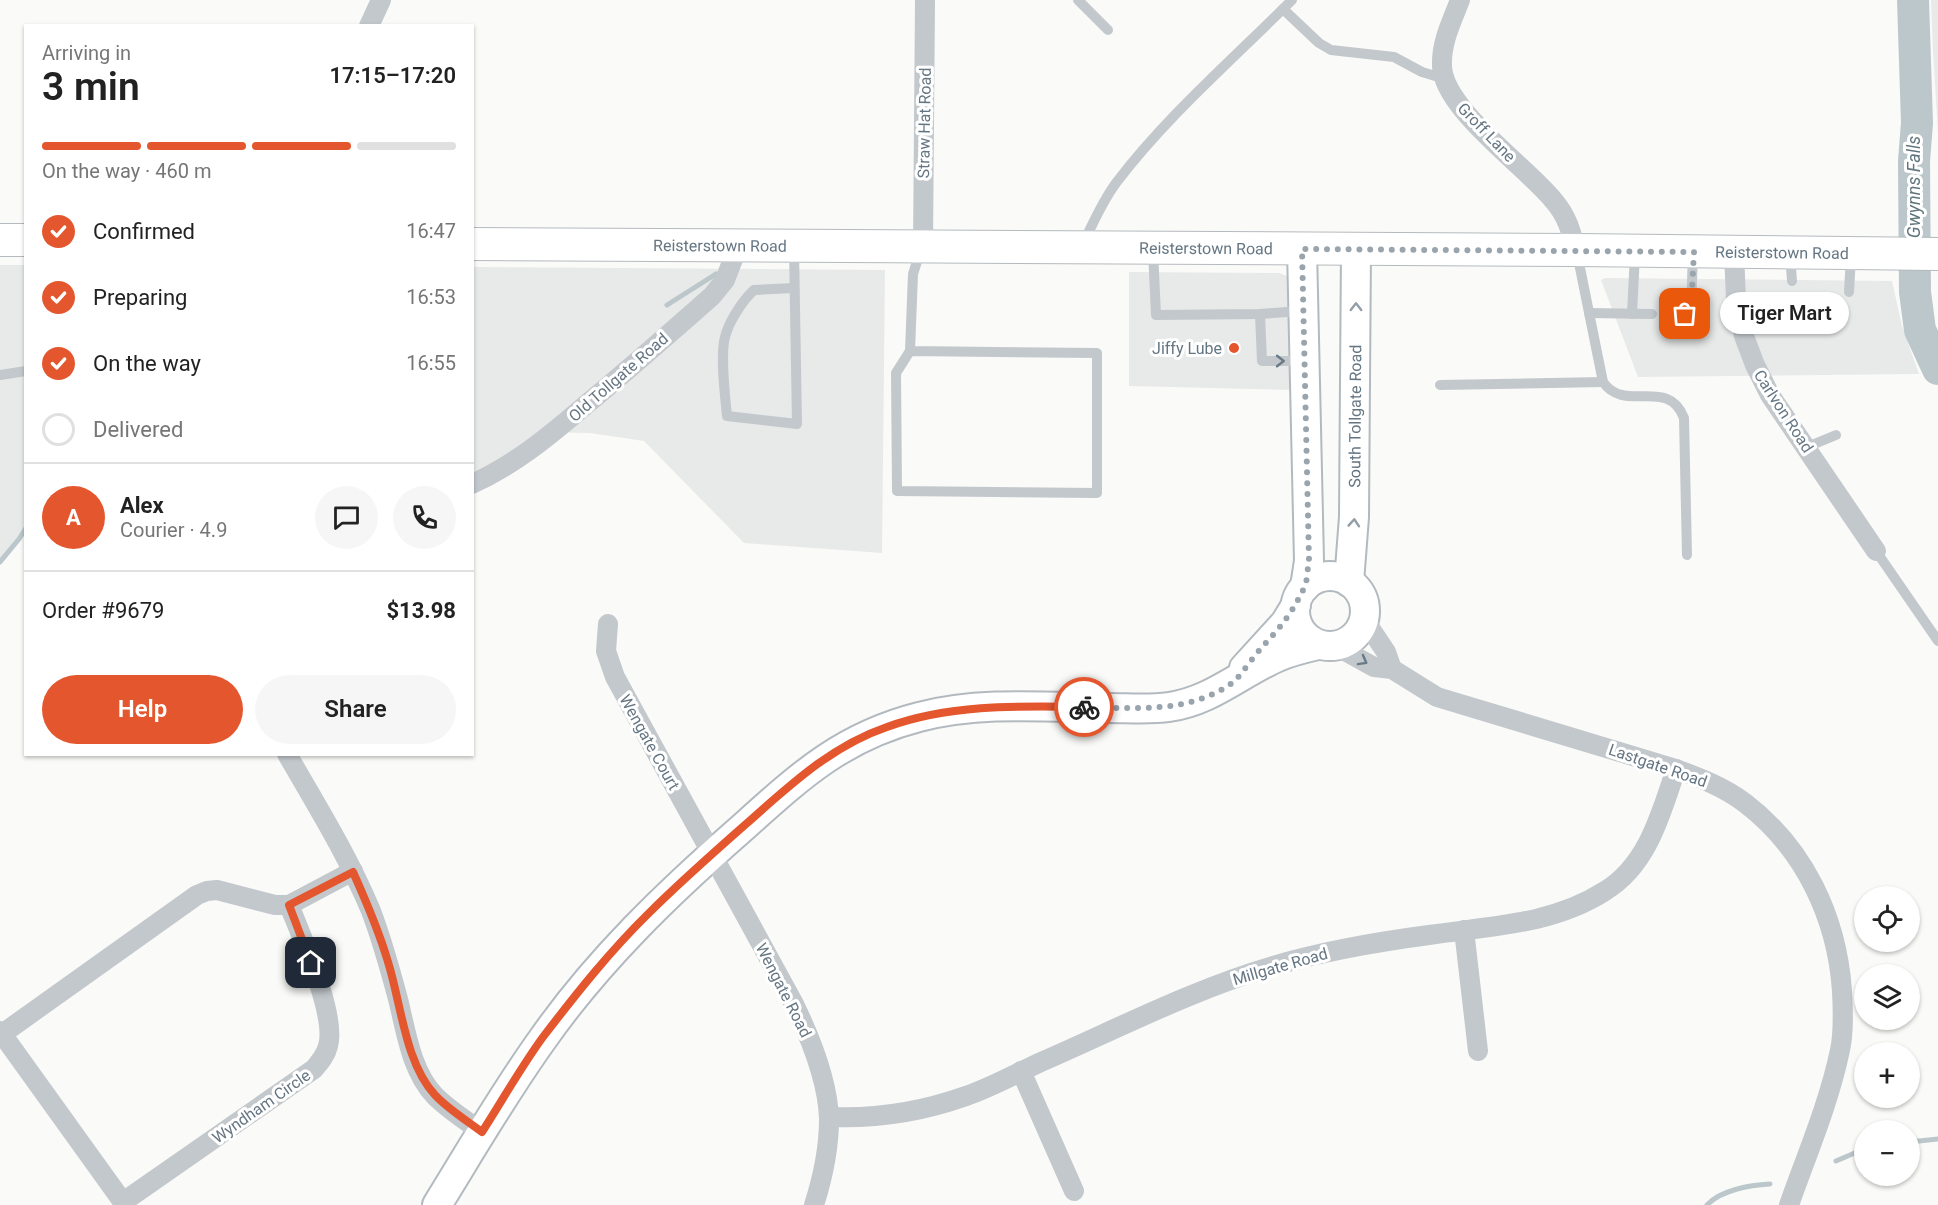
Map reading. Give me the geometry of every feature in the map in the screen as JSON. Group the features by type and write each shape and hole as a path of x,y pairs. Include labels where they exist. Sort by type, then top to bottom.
{"main road":[{"path":"0,240 24,240"},
{"name":"Reisterstown Road","path":"474,244 1694,252 1734,253 1791,267 1852,253 1938,254"}],"street":[{"path":"370,24 381,0"},
{"name":"Straw Hat Road","path":"922,246 925,0"},
{"name":"Groff Lane","path":"1460,0 1444,42 1442,67 1445,79 1460,105 1554,200 1569,223 1576,250"},
{"name":"Old Tollgate Road","path":"474,483 496,473 529,452 600,394 712,296 725,280 738,246"},
{"path":"1302,249 1309,561 1295,613 1304,636 1327,646"},
{"name":"South Tollgate Road","path":"1349,582 1354,518 1356,249"},
{"name":"Carlvon Road","path":"1734,253 1736,298 1744,336 1755,365 1770,395 1876,552"},
{"path":"437,1205 542,1039 579,992 648,914 780,794 827,756 857,739 921,716 1008,706 1169,707 1197,701 1234,682 1279,657 1344,644 1356,635 1364,619 1365,609 1357,589 1339,577 1329,576 1313,581 1300,596 1285,623 1248,662 1234,682"},
{"path":"1364,619 1386,652 1392,669"},
{"name":"Wengate Court","path":"608,624 606,651 615,677 712,855"},
{"name":"Lastgate Road","path":"1327,646 1374,667 1392,669 1437,697 1676,769 1712,783 1744,803 1770,825 1789,847 1808,874 1824,906 1840,969 1843,1007 1840,1048 1825,1104 1789,1205"},
{"path":"288,756 330,827 372,913 388,962 413,1057 422,1078 435,1095 482,1132"},
{"name":"Millgate Road","path":"829,1117 862,1118 915,1110 968,1095 1228,981 1273,966 1384,941 1534,920 1559,914 1584,904 1608,890 1639,857 1655,831 1676,769"},
{"name":"Wengate Road","path":"712,855 794,1004 810,1037 821,1072 829,1117 825,1160 814,1205"},
{"path":"289,905 353,872"},
{"name":"Wyndham Circle","path":"216,890 275,905 289,905 326,1009 330,1034 329,1046 323,1058 314,1069 124,1204 1,1033 196,895 216,890"},
{"path":"1464,930 1478,1051"},
{"path":"1021,1071 1074,1191"}],"lane":[{"path":"1078,0 1108,30"},
{"path":"1081,247 1115,184 1175,114 1292,0"},
{"path":"1283,9 1319,43 1331,50 1394,57 1422,72 1445,79"},
{"path":"794,246 797,424 727,416 724,373 725,337 735,316 744,300 754,290 794,288"},
{"path":"910,351 1098,353 1098,493 897,491 896,373 910,351 913,274 922,246"},
{"path":"1153,248 1156,315 1260,314 1303,311"},
{"path":"1576,250 1603,382 1609,391 1618,395 1660,397 1671,400 1680,407 1684,418 1687,555"},
{"path":"1632,314 1635,251"},
{"path":"1677,315 1685,314 1691,309 1694,252"},
{"path":"1849,292 1852,253"},
{"path":"1589,313 1652,314"},
{"path":"1260,314 1262,361 1304,361"},
{"path":"0,375 24,370"},
{"path":"1440,386 1603,382"},
{"path":"1807,447 1836,435"},
{"path":"1876,552 1938,641"}],"shaded area":[{"path":"1931,0 1938,0 1938,134 1933,51"},
{"path":"0,265 24,265 24,530 0,562"},
{"path":"474,267 885,270 882,553 744,543 644,441 590,433 540,432 474,476"},
{"path":"1129,272 1279,273 1287,276 1291,283 1294,390 1129,386"},
{"path":"1605,278 1892,281 1902,326 1919,374 1638,377 1601,280"}],"waterway":[{"name":"Gwynns Falls","path":"1913,0 1917,123 1914,161 1915,292 1920,330 1938,369"},
{"path":"667,305 716,274"},
{"path":"0,562 24,531"},
{"path":"1920,1141 1938,1139"},
{"path":"1836,1161 1854,1153"},
{"path":"1707,1205 1728,1192 1770,1184"}],"way so far":[{"path":"1084,707 1169,707 1197,701 1234,682 1248,662 1285,623 1296,605 1305,586 1309,561 1302,249 1694,252 1691,309 1685,314"}],"place":[{"name":"Tiger Mart","path":"1685,314"},
{"name":"Jiffy Lube","path":"1234,348"}],"route":[{"path":"311,963 289,905 353,872 372,913 388,962 413,1057 422,1078 435,1095 482,1132 542,1039 579,992 648,914 803,774 827,756 857,739 921,716 1008,706 1084,707"}]}
